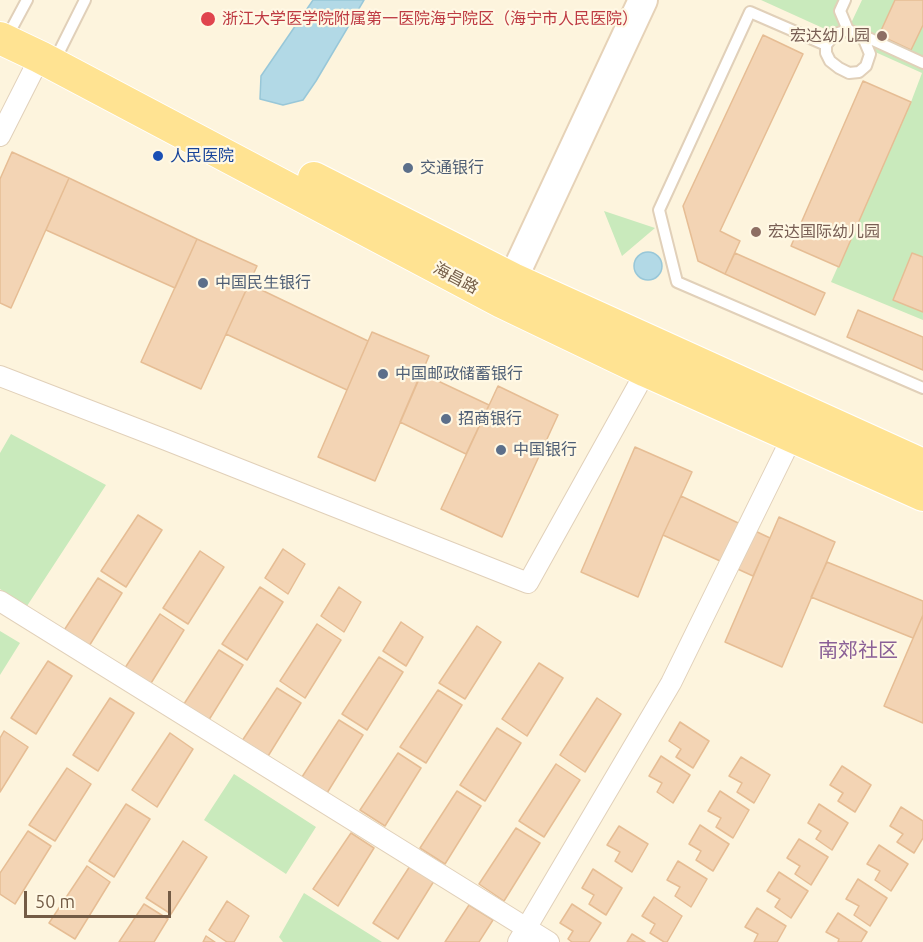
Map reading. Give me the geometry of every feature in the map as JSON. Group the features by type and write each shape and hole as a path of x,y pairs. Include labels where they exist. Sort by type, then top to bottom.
{"main road":[{"name":"海昌路","path":"10,21 50,54 508,290 799,424 923,495"},
{"name":"海昌路","path":"508,290 646,371 923,465"}],"street":[{"path":"508,290 643,0"},
{"path":"1,131 50,54"},
{"path":"0,376 528,583 646,371"},
{"path":"522,935 671,683 799,424"},
{"path":"0,602 522,935 549,942"}],"lane":[{"path":"50,54 85,0"},
{"path":"845,0 840,11 848,30"},
{"path":"826,45 750,12 659,210 677,282 923,388"},
{"path":"862,35 870,54 866,66 859,72 849,73 830,61 826,45 835,34 848,30 862,35 923,63"}],"green space":[{"path":"761,0 852,0 836,34"},
{"path":"862,0 923,0 923,320 831,282 922,73 844,38"},
{"path":"604,211 655,228 622,256"},
{"path":"11,434 106,485 27,606 0,589 0,453"},
{"path":"0,631 20,643 0,675"},
{"path":"234,774 316,827 286,874 204,820"},
{"path":"304,893 382,942 283,942 279,937"}],"water":[{"path":"313,0 364,0 303,100 283,105 260,99 261,76"},
{"path":"648,252 658,256 662,266 658,276 648,280 638,276 634,266 638,256"}],"building":[{"path":"895,0 923,0 923,25 911,50 879,35"},
{"path":"763,35 803,54 720,231 740,241 725,274 698,261 683,206"},
{"path":"863,81 911,102 839,267 791,246"},
{"path":"12,152 69,178 11,308 0,303 0,179"},
{"path":"69,178 197,239 175,288 46,230"},
{"path":"197,239 257,266 201,389 141,362"},
{"path":"735,253 825,293 815,315 725,274"},
{"path":"912,253 923,257 923,312 893,300"},
{"path":"249,284 368,341 347,390 226,334"},
{"path":"858,310 923,337 923,370 847,337"},
{"path":"372,332 429,356 375,481 318,457"},
{"path":"421,373 489,405 466,454 400,422"},
{"path":"498,386 558,415 502,537 441,509"},
{"path":"635,447 692,472 638,597 581,572"},
{"path":"681,496 770,538 753,576 663,535"},
{"path":"138,515 162,530 126,587 101,571"},
{"path":"779,517 835,542 782,667 725,642"},
{"path":"283,549 305,564 288,594 265,578"},
{"path":"200,551 224,567 188,624 163,608"},
{"path":"827,562 923,601 923,615 913,638 811,597"},
{"path":"98,578 122,593 86,651 61,635"},
{"path":"260,587 283,602 247,660 222,644"},
{"path":"339,587 361,602 344,632 321,616"},
{"path":"160,614 184,630 148,688 123,671"},
{"path":"923,615 923,723 884,706"},
{"path":"401,622 423,637 406,666 383,651"},
{"path":"317,624 341,640 305,698 280,681"},
{"path":"477,626 501,642 465,699 439,683"},
{"path":"219,650 243,665 207,723 182,707"},
{"path":"379,657 403,672 367,730 342,714"},
{"path":"48,661 72,676 36,734 11,718"},
{"path":"539,663 563,678 527,736 502,719"},
{"path":"277,688 301,703 265,761 240,744"},
{"path":"438,690 462,705 426,763 400,747"},
{"path":"110,698 134,713 98,771 73,755"},
{"path":"597,698 621,714 585,772 560,755"},
{"path":"339,720 363,735 327,793 302,777"},
{"path":"680,722 709,741 693,768 676,757 681,749 669,741"},
{"path":"497,728 521,743 485,801 460,785"},
{"path":"4,731 28,747 0,792 0,738"},
{"path":"170,733 193,749 157,807 132,790"},
{"path":"398,753 421,768 385,826 360,810"},
{"path":"661,756 690,775 673,803 657,792 662,783 649,776"},
{"path":"741,757 770,775 754,803 737,792 742,783 729,776"},
{"path":"556,764 580,780 544,837 519,821"},
{"path":"842,766 871,785 855,812 838,801 843,793 830,785"},
{"path":"67,768 91,784 55,841 29,825"},
{"path":"457,791 481,806 445,864 420,848"},
{"path":"720,791 749,810 733,838 716,827 721,818 708,811"},
{"path":"126,804 150,819 114,877 89,861"},
{"path":"819,804 848,823 832,850 816,839 821,831 808,823"},
{"path":"901,807 923,821 923,838 914,853 897,842 903,834 890,826"},
{"path":"700,825 729,844 713,871 696,860 701,851 689,844"},
{"path":"619,826 648,844 632,872 615,861 620,852 607,845"},
{"path":"516,828 540,843 504,901 479,884"},
{"path":"28,831 51,846 15,904 0,894 0,873"},
{"path":"351,833 374,848 338,906 313,889"},
{"path":"799,839 828,857 811,885 795,874 800,866 787,858"},
{"path":"183,841 207,857 171,914 146,898"},
{"path":"879,845 908,864 891,891 875,880 880,871 867,864"},
{"path":"678,861 707,879 691,907 675,896 680,887 667,880"},
{"path":"87,866 110,882 75,939 49,923"},
{"path":"410,866 434,881 398,939 373,923"},
{"path":"593,869 622,888 606,915 589,904 594,895 582,888"},
{"path":"779,872 808,891 791,918 775,907 780,899 767,891"},
{"path":"858,879 887,898 870,926 854,915 859,906 846,899"},
{"path":"654,897 682,916 667,942 650,933 655,924 642,916"},
{"path":"227,901 249,916 234,942 227,942 209,930"},
{"path":"144,904 168,919 154,942 119,942"},
{"path":"572,904 601,923 589,942 572,942 568,939 573,931 560,923"},
{"path":"469,905 493,920 479,942 445,942"},
{"path":"757,908 786,926 777,942 754,942 758,934 745,927"},
{"path":"838,913 867,932 861,942 838,942 839,939 826,932"},
{"path":"632,934 645,942 627,942"},
{"path":"206,936 215,942 203,942"}],"place":[{"name":"浙江大学医学院附属第一医院海宁院区（海宁市人民医院）","path":"208,19"},
{"name":"宏达幼儿园","path":"882,36"},
{"name":"人民医院","path":"158,156"},
{"name":"交通银行","path":"408,168"},
{"name":"宏达国际幼儿园","path":"756,232"},
{"name":"中国民生银行","path":"203,283"},
{"name":"中国邮政储蓄银行","path":"383,374"},
{"name":"招商银行","path":"446,419"},
{"name":"中国银行","path":"501,450"}],"district":[{"name":"南郊社区","path":"858,650"}]}
